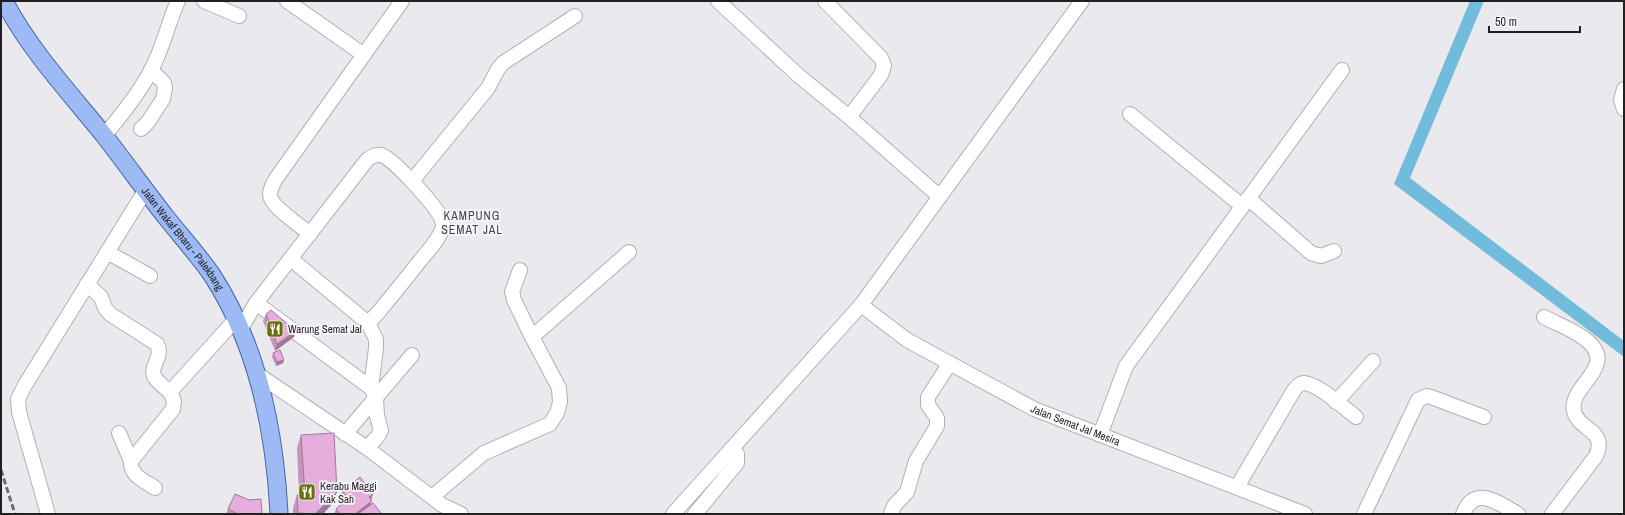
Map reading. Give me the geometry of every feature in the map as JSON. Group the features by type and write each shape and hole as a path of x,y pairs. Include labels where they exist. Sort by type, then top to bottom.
{"main road":[{"name":"Jalan Wakaf Bharu - Palekbang","path":"4,1 14,19 47,68 104,136 145,191 212,275 238,324 257,374 270,429 277,473 279,514"}],"street":[{"path":"104,136 123,113 151,70 178,1"},
{"path":"204,1 239,16"},
{"path":"287,1 364,55"},
{"path":"310,234 275,205 270,196 271,189 275,180 402,1"},
{"path":"718,1 799,76 849,117 940,197"},
{"path":"825,1 881,58 884,66 881,75 849,117"},
{"path":"673,514 861,305 1082,1"},
{"path":"412,181 484,94 503,63 574,16"},
{"path":"141,128 148,122 164,95 164,83 151,70"},
{"path":"1100,435 1126,366 1342,70"},
{"path":"1624,89 1621,100 1624,109"},
{"path":"1130,114 1311,253 1321,256 1334,251"},
{"path":"170,392 238,324 256,303 371,157 381,155 386,157 412,181 441,217 443,227 432,246 368,323"},
{"path":"48,514 18,412 18,399 25,384 145,191"},
{"path":"107,252 150,276"},
{"path":"532,337 629,252"},
{"path":"291,259 368,323 374,334 377,344 373,393 381,430 378,436 367,448"},
{"path":"438,505 484,453 550,424 557,413 560,402 559,388 514,300 512,292 520,270"},
{"path":"87,284 101,297 105,308 110,314 157,344 160,354 153,369 153,373 157,380 170,392 174,402 173,409 131,461"},
{"path":"256,303 373,393"},
{"name":"Jalan Semat Jal Mesira","path":"861,305 906,340 1034,409 1305,514"},
{"path":"1544,318 1586,339 1596,352 1597,359 1595,371 1576,396 1573,403 1574,412 1577,417 1595,434 1599,441 1598,450 1596,456 1552,514"},
{"path":"345,434 373,393 412,355"},
{"path":"1336,402 1372,361"},
{"path":"891,514 894,506 907,492 916,460 937,426 937,418 928,405 928,397 950,363"},
{"path":"257,374 367,448 438,505 461,514"},
{"path":"1237,488 1297,386 1304,383 1309,384 1356,417"},
{"path":"1364,514 1418,400 1427,396 1431,397 1484,417"},
{"path":"119,433 131,461 131,466 134,473 155,488"},
{"path":"695,514 737,463 737,454 732,448"},
{"path":"1463,514 1466,506 1472,499 1482,497 1491,499 1518,514"}],"water":[{"path":"1470,1 1484,1 1410,178 1624,341 1624,357 1394,184"}],"building":[{"path":"271,310 296,331 277,344 266,314"},
{"path":"280,350 284,360 277,362 273,353"},
{"path":"334,433 337,492 315,514 298,513 297,495 305,495 301,435"},
{"path":"360,477 373,494 369,497 372,501 355,514 340,514 336,509 347,497 342,491"},
{"path":"235,494 249,500 261,499 262,514 238,514 228,509"},
{"path":"373,503 381,513 380,514 358,514"}],"railway":[{"path":"1,470 15,514"}],"place":[{"name":"Warung Semat Jal","path":"275,329"},
{"name":"Kerabu Maggi Kak Sah","path":"307,492"}],"district":[{"name":"KAMPUNG SEMAT JAL","path":"472,223"}]}
